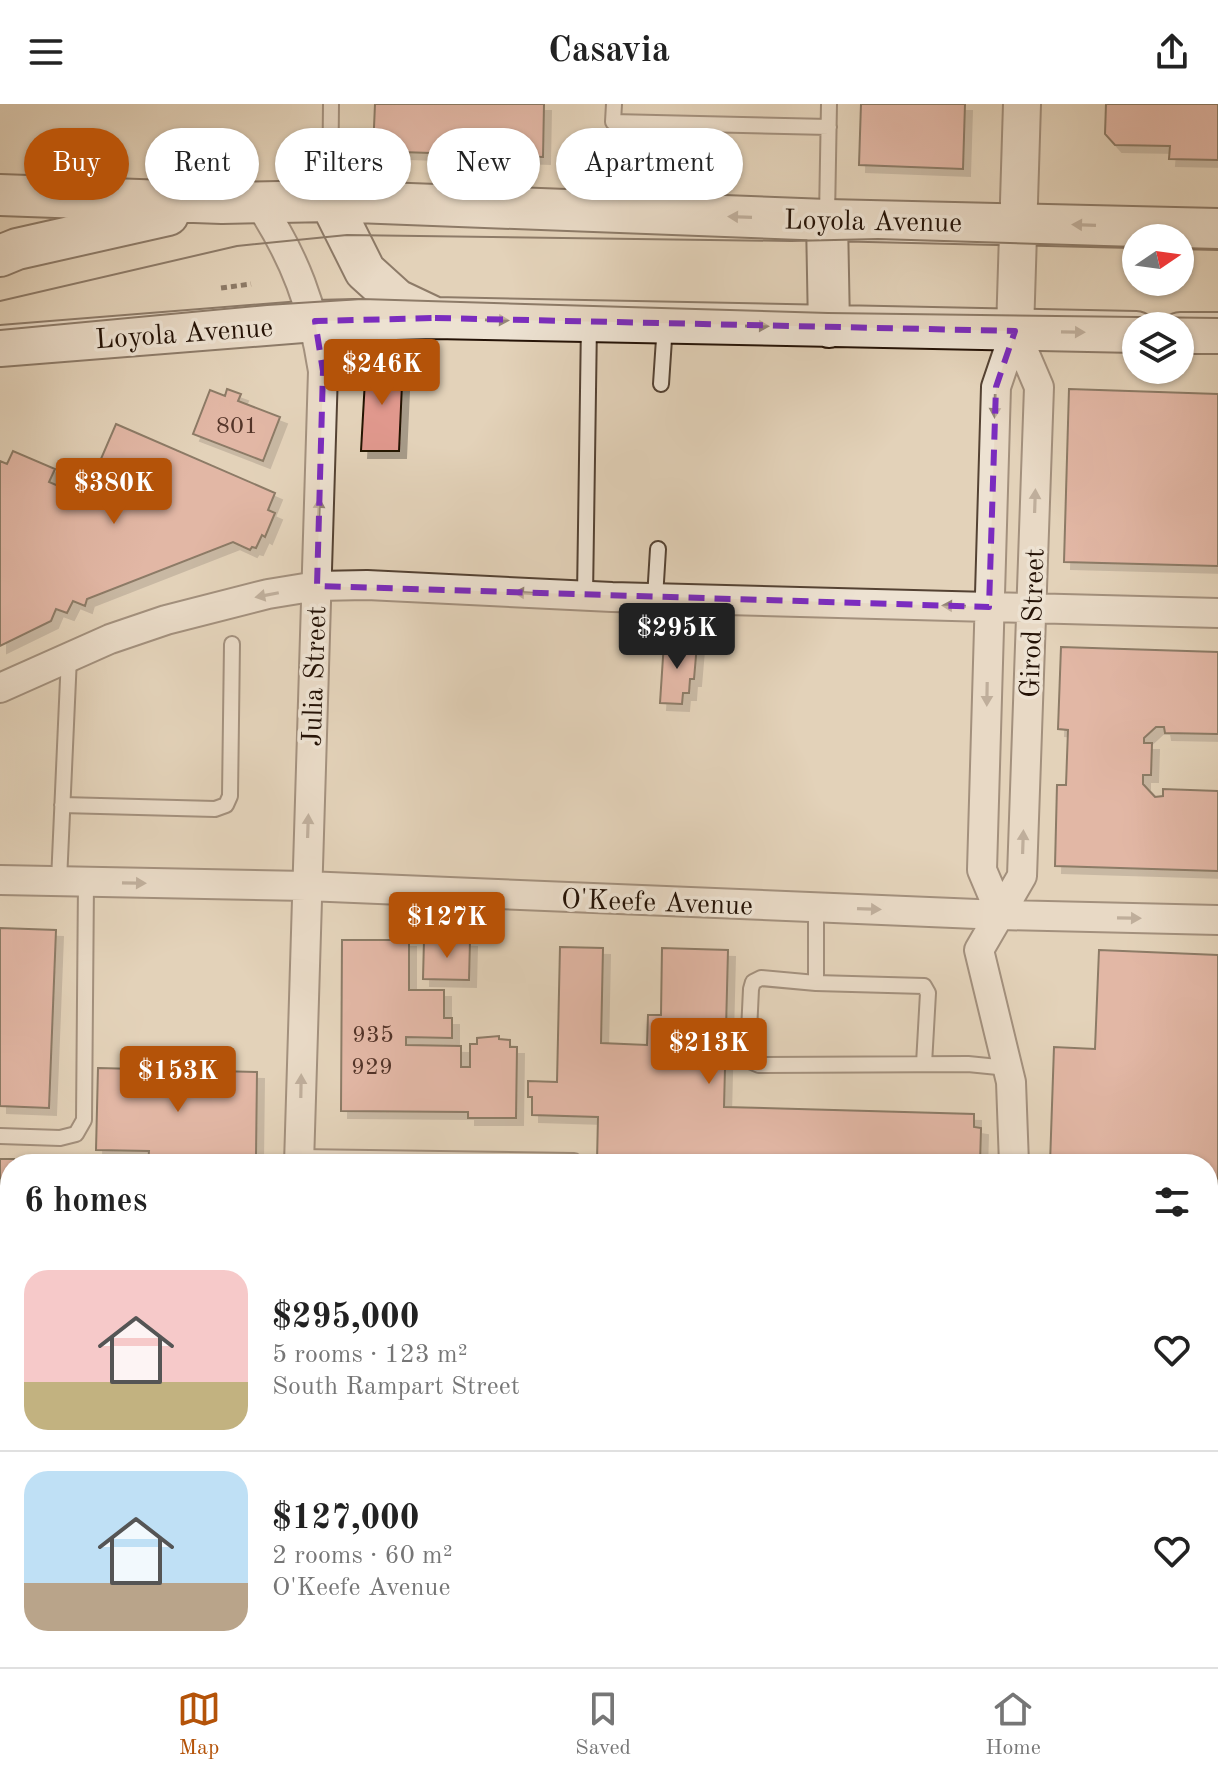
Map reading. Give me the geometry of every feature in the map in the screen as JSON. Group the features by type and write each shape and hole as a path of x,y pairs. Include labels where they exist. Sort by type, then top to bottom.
{"main road":[{"name":"Loyola Avenue","path":"0,195 240,203 330,201 827,220 1218,229"},
{"path":"330,201 365,271 397,300 435,318"},
{"path":"0,256 17,249 240,203"},
{"path":"827,220 829,327"},
{"name":"Loyola Avenue","path":"0,346 315,321 435,318 1122,332"},
{"path":"1194,333 1218,333"}],"street":[{"name":"Girod Street","path":"1001,915 982,870 996,387 1015,331 1022,104"},
{"name":"Julia Street","path":"240,203 284,241 315,321 323,371 299,1154"},
{"name":"Girod Street","path":"1014,1154 1008,1068 979,950 1022,876 1039,387 1015,331"},
{"path":"0,688 69,657 166,620 229,603 317,586 367,585 585,596 1218,613"},
{"name":"O'Keefe Avenue","path":"0,880 306,886 1001,915 1218,920"}],"lane":[{"path":"330,201 331,104"},
{"path":"614,104 613,122 829,127"},
{"path":"827,220 829,104"},
{"path":"585,596 589,322"},
{"path":"661,384 665,324"},
{"path":"655,598 658,549"},
{"path":"62,805 215,809 226,805 230,796 232,644"},
{"path":"0,1136 60,1138 76,1134 84,1120 72,881 62,805 69,657"},
{"path":"816,907 816,983"},
{"path":"924,1064 928,993 924,986 761,978 753,982 748,1053 752,1062 759,1065 924,1064 1008,1068"}],"path":[{"path":"221,288 251,284"}],"highlighted area":[{"path":"435,318 1015,331 996,387 989,607 317,586 323,371 315,321"}],"building":[{"path":"375,104 544,104 543,157 540,157 540,128 427,128 427,153 411,152 411,128 374,128"},
{"path":"861,104 965,104 963,169 859,165"},
{"path":"1106,104 1218,104 1218,160 1169,159 1170,146 1115,145 1105,134"},
{"path":"366,362 403,362 399,451 361,451"},
{"path":"227,389 241,394 238,401 280,417 263,461 193,434 210,390 225,396"},
{"path":"1069,389 1218,394 1218,566 1064,562"},
{"path":"116,424 275,493 268,510 275,513 265,537 262,535 256,548 250,550 233,542 87,599 85,606 73,601 67,613 56,609 51,621 0,646 0,461 7,464 13,451 55,469 49,482 91,500 97,485 91,482"},
{"path":"664,642 697,644 694,679 690,679 689,693 683,693 682,704 660,703"},
{"path":"1061,647 1218,652 1218,734 1165,733 1164,727 1156,727 1144,738 1144,743 1152,743 1151,775 1143,775 1143,784 1155,797 1163,796 1163,789 1218,791 1218,871 1055,866 1057,785 1066,785 1068,730 1058,729"},
{"path":"0,928 56,930 49,1108 0,1106"},
{"path":"342,940 409,940 409,990 444,990 444,1018 452,1018 452,1038 406,1037 406,1045 461,1046 461,1067 470,1067 470,1044 477,1044 477,1038 499,1036 499,1039 510,1040 510,1047 517,1047 516,1118 468,1118 468,1112 341,1111"},
{"path":"424,940 470,940 469,980 423,979"},
{"path":"560,947 603,948 601,1043 647,1045 648,1015 661,1015 662,948 728,950 724,1107 974,1114 974,1127 981,1128 980,1154 597,1154 598,1117 532,1115 528,1081 557,1082"},
{"path":"1099,950 1218,955 1218,1154 1050,1154 1054,1047 1095,1049"},
{"path":"98,1068 257,1072 256,1154 149,1154 149,1151 96,1150"}],"tram line":[{"path":"0,301 237,246 347,235 791,241 878,239 1122,247"},
{"path":"1194,248 1218,249"},
{"path":"0,330 362,299 828,313 1218,318"}]}
